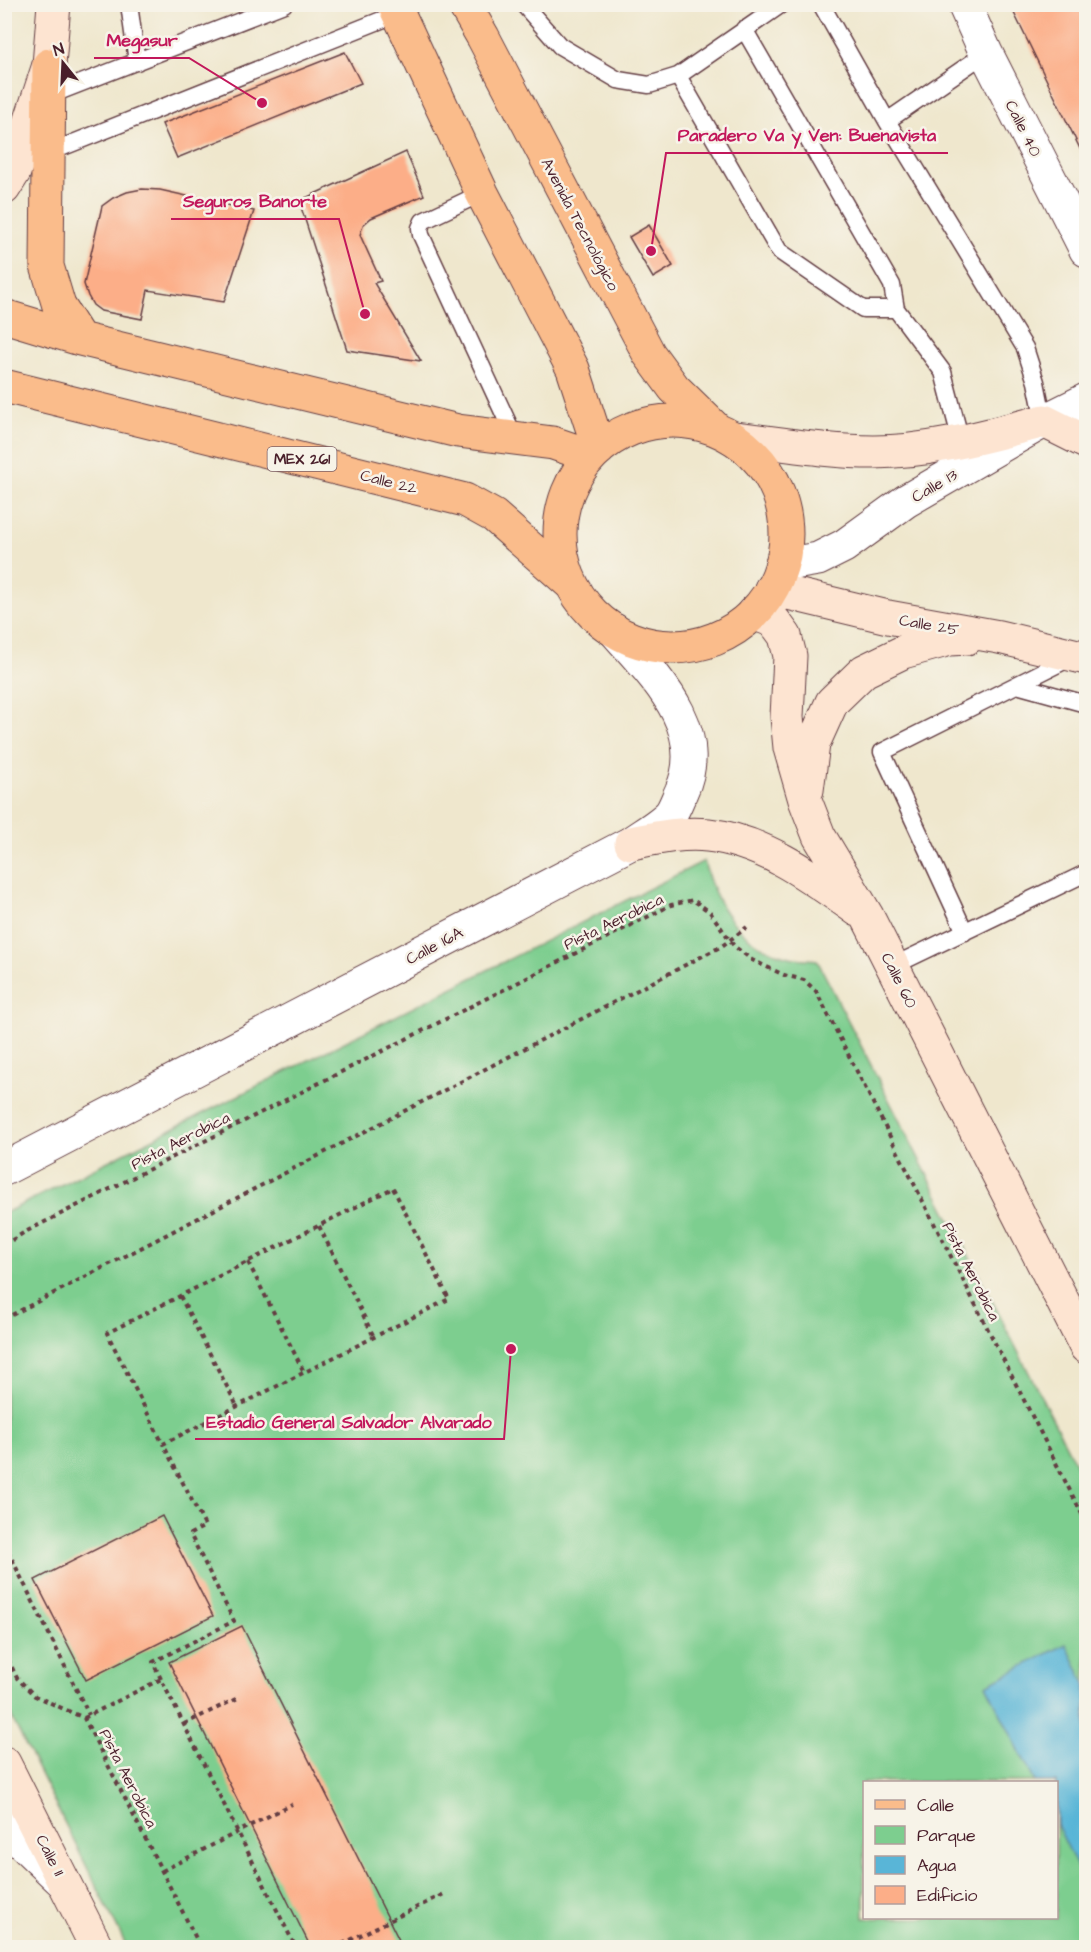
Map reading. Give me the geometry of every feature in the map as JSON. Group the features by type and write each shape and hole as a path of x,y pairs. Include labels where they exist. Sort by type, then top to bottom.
{"main road":[{"path":"54,4 49,81 47,266 58,306 80,339"},
{"name":"Avenida Tecnológico","path":"464,4 649,354 674,387 725,434 747,448 771,477 779,494 786,531 769,589"},
{"path":"397,9 482,193 573,369 595,453"},
{"path":"4,188 14,172 49,81"},
{"path":"4,316 80,339 458,431 553,443 595,453"},
{"name":"Calle 22","path":"4,386 465,500 494,516 572,585"},
{"path":"769,589 733,629 710,640 686,646 661,646 636,641 614,630 597,618 584,603 572,585 562,557 560,526 562,510 572,482 595,453 616,436 656,422 676,421 697,424 725,434 816,448 874,452 930,448 1044,421 1086,442"},
{"name":"Calle 25","path":"769,589 888,617 999,637 1081,657"},
{"name":"Calle 60","path":"769,589 774,621 785,636 790,656 787,717 790,748 805,800 819,836 867,916 1086,1347"},
{"path":"805,800 813,744 832,702 864,672 903,652 950,639 999,637"},
{"path":"631,843 669,835 708,835 746,843 781,859 825,886 867,916"},
{"name":"Calle 11","path":"4,1764 97,1947"}],"street":[{"name":"Calle 40","path":"964,4 986,53 1086,250"},
{"name":"Calle 13","path":"769,589 844,546 906,501 1044,421 1086,400"},
{"name":"Calle 16A","path":"4,1169 631,843 671,813 688,777 689,747 682,720 666,691 614,630"},
{"path":"4,1826 65,1884"}],"lane":[{"path":"129,4 137,62"},
{"path":"49,81 137,62 284,4"},
{"path":"523,4 561,46 618,80 649,85 678,76 782,4"},
{"path":"821,4 887,120 1025,348 1036,382 1044,421"},
{"path":"48,153 397,9"},
{"path":"744,29 892,285 896,309 943,372 960,441"},
{"path":"887,120 986,53"},
{"path":"678,76 779,251 863,309 896,309"},
{"path":"482,193 423,221 420,228 421,235 515,438"},
{"path":"965,932 882,752 1017,685 1081,657"},
{"path":"1017,685 1086,704"},
{"path":"893,966 1086,873"}],"path":[{"name":"Pista Aerobica","path":"4,1245 25,1232 671,904 693,900 710,912 734,946 752,960 784,975 804,980 816,991 1086,1522"},
{"path":"4,1319 730,941 747,927"},
{"path":"163,1444 449,1299 393,1188 107,1333 163,1444 205,1526 190,1534 234,1622 153,1662 296,1947"},
{"path":"319,1226 374,1337"},
{"path":"248,1262 304,1372"},
{"path":"180,1296 237,1406"},
{"path":"4,1543 87,1716 161,1679"},
{"name":"Pista Aerobica","path":"4,1651 17,1678 34,1696 87,1716 201,1947"},
{"path":"184,1724 240,1697"},
{"path":"162,1871 292,1804"},
{"path":"334,1947 444,1894"}],"green space":[{"path":"704,861 722,907 742,932 769,950 789,957 817,960 1086,1484 1086,1947 127,1947 5,1704 5,1213"}],"water":[{"path":"1066,1644 1086,1685 1086,1885 1058,1827 1058,1781 1034,1781 986,1685"}],"building":[{"path":"1010,4 1086,4 1086,161 1014,13"},
{"path":"345,52 361,83 177,158 162,124"},
{"path":"406,152 424,195 371,218 363,225 360,235 381,281 374,283 421,361 347,350 299,201"},
{"path":"142,189 160,190 254,211 224,302 148,290 142,319 101,311 93,305 84,284 102,206 127,192"},
{"path":"649,225 673,266 653,278 629,237"},
{"path":"162,1516 213,1616 86,1680 35,1580"},
{"path":"242,1626 403,1948 311,1948 169,1662"}],"place":[{"name":"Megasur","path":"262,103"},
{"name":"Paradero Va y Ven: Buenavista","path":"651,251"},
{"name":"Seguros Banorte","path":"365,314"},
{"name":"Estadio General Salvador Alvarado","path":"511,1349"}]}
